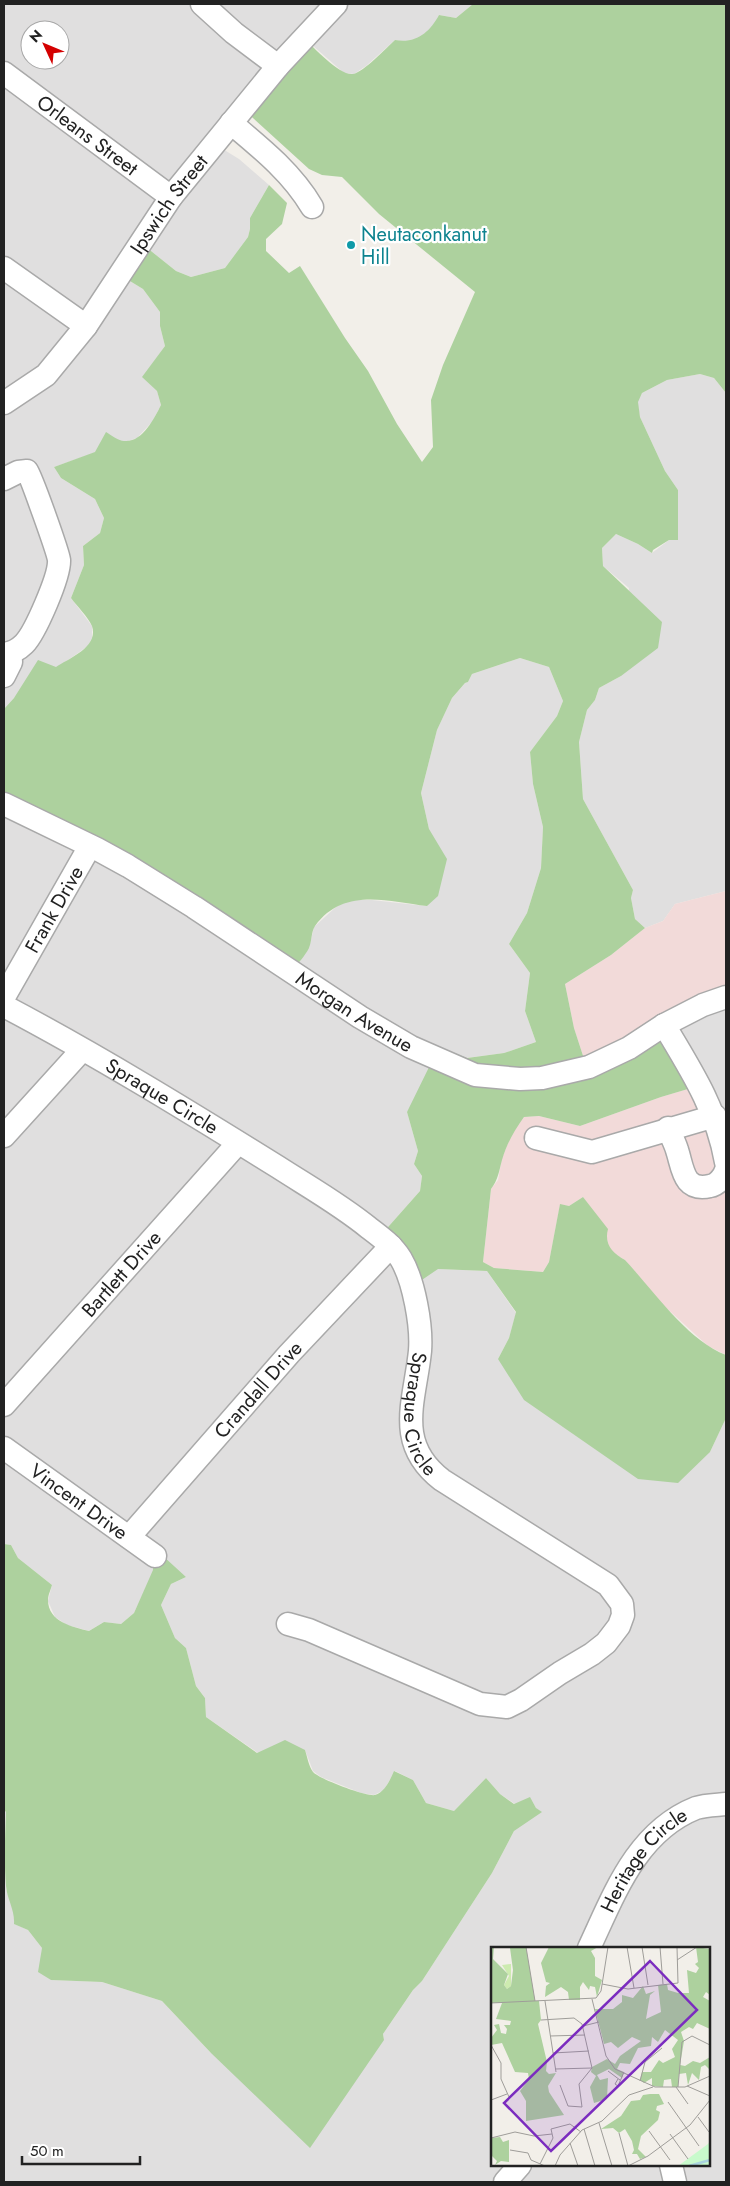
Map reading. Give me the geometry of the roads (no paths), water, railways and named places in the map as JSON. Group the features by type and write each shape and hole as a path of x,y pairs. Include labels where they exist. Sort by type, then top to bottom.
{"street":[{"path":"202,4 234,33 278,66"},
{"name":"Ipswich Street","path":"4,402 46,375 86,326 171,197 278,66 336,4"},
{"name":"Orleans Street","path":"4,73 171,197"},
{"path":"231,123 282,168 304,194 312,207"},
{"path":"4,268 86,326"},
{"path":"4,479 18,472 27,471 31,476 34,490 57,549 59,560 58,573 25,643 7,654 11,662 4,676"},
{"name":"Morgan Avenue","path":"4,804 128,866 360,1017 411,1047 474,1074 520,1079 566,1073 612,1057 664,1025 704,1005 726,997"},
{"name":"Frank Drive","path":"4,997 90,846"},
{"name":"Spraque Circle","path":"4,1006 238,1143 352,1214 388,1242 401,1258 410,1277 415,1298 420,1351 411,1427 412,1441 423,1462 431,1472 442,1480 608,1584 622,1604 623,1615 613,1635 592,1654 560,1673 522,1700 507,1707 480,1704 309,1630 288,1624"},
{"path":"664,1025 694,1074 714,1116 722,1137 726,1162"},
{"path":"4,1136 82,1050"},
{"path":"536,1138 592,1152 668,1128 714,1116"},
{"path":"668,1128 677,1150 683,1174 691,1184 705,1187 714,1185 725,1175 726,1170"},
{"name":"Bartlett Drive","path":"4,1405 238,1143"},
{"name":"Crandall Drive","path":"129,1537 290,1354 391,1246"},
{"name":"Vincent Drive","path":"4,1448 155,1556"},
{"name":"Heritage Circle","path":"589,1947 617,1888 644,1846 669,1822 697,1808 726,1804"},
{"path":"505,2182 519,2166"},
{"path":"670,2166 675,2182"}],"place":[{"name":"Neutaconkanut Hill","path":"351,245"}]}
